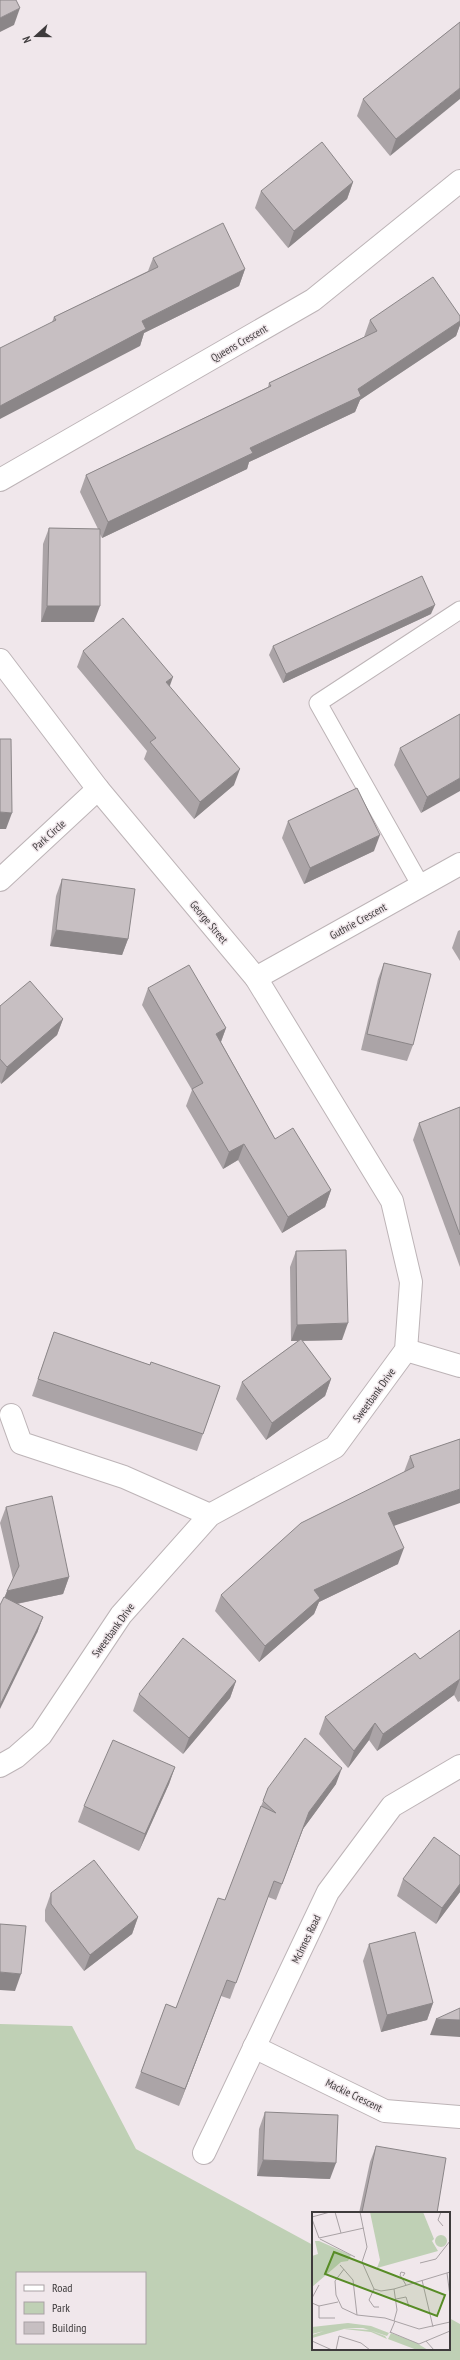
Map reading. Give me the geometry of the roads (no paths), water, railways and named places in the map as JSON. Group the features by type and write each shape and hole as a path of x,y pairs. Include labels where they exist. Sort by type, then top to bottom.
{"street":[{"name":"Queens Crescent","path":"0,480 313,300 460,181"},
{"name":"George Street","path":"0,660 98,790 256,978 392,1201 412,1282 406,1350"},
{"name":"Park Circle","path":"0,880 98,790"},
{"name":"Guthrie Crescent","path":"256,978 460,864"},
{"path":"406,1350 460,1366"},
{"name":"Sweetbank Drive","path":"0,1766 16,1757 41,1735 121,1615 210,1515 335,1447 406,1350"},
{"path":"10,1416 21,1443 124,1477 210,1515"},
{"name":"McInnes Road","path":"204,2154 328,1892 392,1806 460,1766"},
{"name":"Mackie Crescent","path":"254,2047 385,2111 460,2117"}],"lane":[{"path":"421,886 318,703 460,610"}]}
